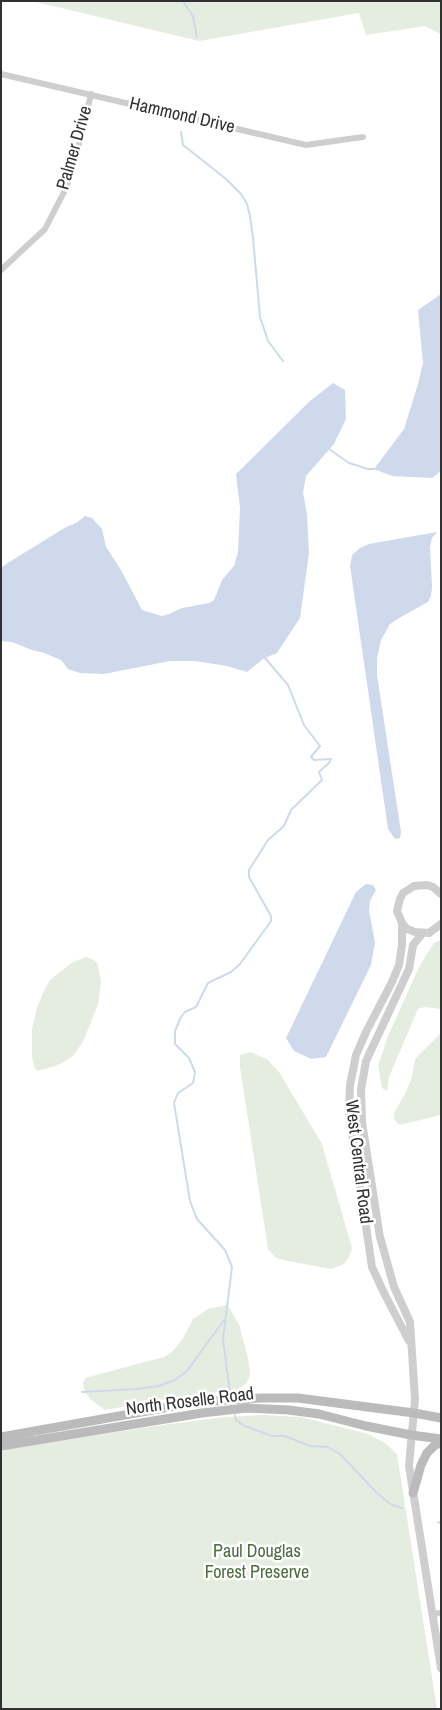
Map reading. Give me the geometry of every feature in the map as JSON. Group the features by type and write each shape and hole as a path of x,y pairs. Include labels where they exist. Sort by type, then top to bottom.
{"main road":[{"name":"North Roselle Road","path":"1,1436 198,1402 261,1398 298,1398 441,1418"},
{"name":"North Roselle Road","path":"1,1446 202,1413 246,1408 289,1410 334,1416 366,1426 441,1439"},
{"path":"414,1493 421,1465 427,1452 435,1445 441,1443"}],"street":[{"name":"Hammond Drive","path":"1,74 306,145 363,137"},
{"name":"Palmer Drive","path":"1,270 45,229 60,200 72,172 91,94"},
{"name":"West Central Road","path":"410,1342 372,1267 349,1112 350,1085 356,1055 399,965 402,945 402,923 399,918 398,905 400,899 408,889 414,886 427,885 433,887 441,894"},
{"path":"402,923 408,929 422,934 434,930 441,924"},
{"name":"West Central Road","path":"422,934 413,945 409,969 369,1055 360,1090 362,1122 380,1237 394,1287 410,1322 415,1399 409,1466 437,1614 441,1668"},
{"path":"351,1078 362,1082"},
{"path":"356,1158 367,1156"},
{"path":"368,1240 380,1237"}],"green space":[{"path":"32,1 441,1 441,34 425,26 366,35 359,13 199,41"},
{"path":"441,940 441,1009 424,1007 418,1009 389,1077 387,1091 382,1088 378,1066 388,1036 420,965 434,943"},
{"path":"86,957 97,962 101,982 98,1004 83,1042 72,1057 58,1065 38,1071 35,1069 32,1057 32,1029 43,993 50,980 73,962"},
{"path":"441,1033 441,1115 399,1125 394,1119 394,1113 412,1077 415,1059"},
{"path":"250,1052 267,1059 279,1072 322,1144 352,1248 344,1264 331,1269 283,1260 275,1257 268,1249 240,1067 240,1055"},
{"path":"227,1305 239,1324 248,1358 250,1372 246,1384 234,1391 183,1396 105,1410 90,1399 85,1392 83,1383 85,1378 164,1357 172,1352 182,1340 193,1319 208,1309"},
{"name":"Paul Douglas Forest Preserve","path":"263,1415 301,1417 368,1434 385,1443 397,1454 437,1709 1,1709 1,1450 163,1425 225,1417"}],"water":[{"path":"441,294 441,471 432,478 392,476 374,469 404,429 418,384 423,363 418,310"},
{"path":"333,383 345,390 346,419 334,444 306,476 303,493 307,514 309,553 300,618 277,653 263,659 247,672 227,666 195,661 170,661 104,674 80,673 68,669 61,660 44,653 12,642 1,641 1,568 85,516 92,518 102,529 106,547 121,570 142,610 162,616 182,608 209,603 214,600 222,580 234,566 238,552 240,508 236,474 310,401"},
{"path":"437,532 432,538 430,547 431,596 428,602 390,624 381,640 377,658 377,675 401,832 400,838 395,839 388,829 350,566 352,555 360,548 369,544"},
{"path":"366,884 373,885 376,890 370,901 369,911 375,942 371,965 326,1057 311,1059 294,1051 286,1038 356,892"}],"waterway":[{"path":"183,1 193,16 197,37"},
{"path":"181,132 183,145 226,179 241,194 247,204 253,238 260,317 268,341 283,361"},
{"path":"329,449 349,463 374,469"},
{"path":"230,1394 223,1339 232,1267 225,1250 197,1219 190,1201 174,1103 178,1093 193,1083 195,1072 189,1058 175,1044 175,1031 185,1012 196,1007 208,983 231,972 240,964 271,921 271,916 249,877 249,870 268,840 284,826 291,810 322,780 319,772 331,759 314,760 311,757 320,746 304,725 288,685 265,658"},
{"path":"82,1392 137,1389 159,1386 175,1380 187,1371 224,1320"},
{"path":"235,1415 236,1420 245,1426 272,1436 285,1436 310,1446 328,1447 340,1454 390,1504 402,1508"}]}
